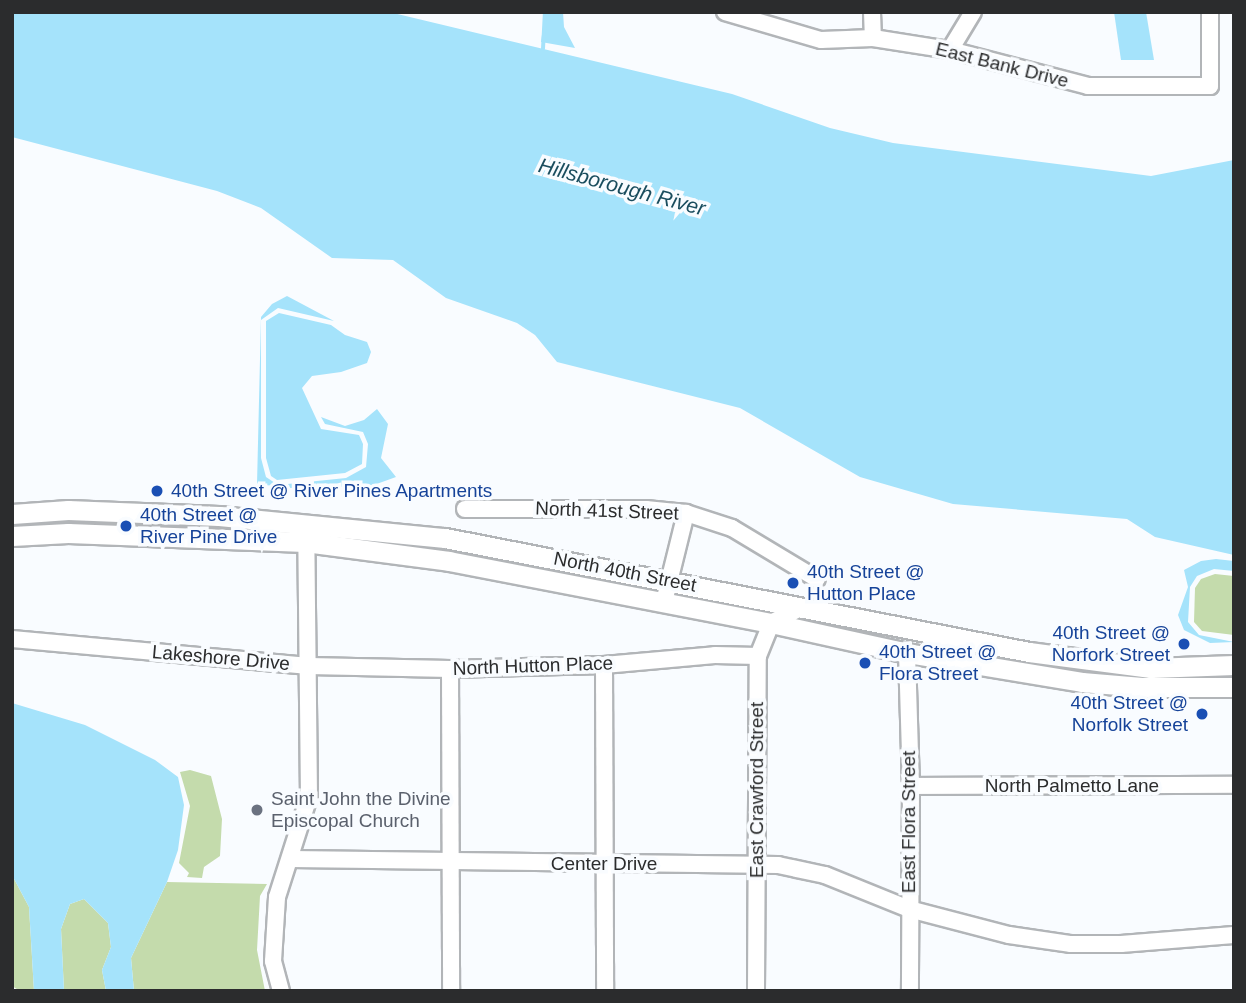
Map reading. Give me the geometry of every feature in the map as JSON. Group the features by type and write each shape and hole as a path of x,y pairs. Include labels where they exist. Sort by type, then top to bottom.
{"main road":[{"name":"North 40th Street","path":"12,514 68,510 306,533 771,623 907,653 1082,682 1234,688"},
{"path":"68,510 68,533"},
{"name":"North 40th Street","path":"12,536 68,533 306,533 445,538 1029,652 1150,668 1234,665"}],"street":[{"name":"East Bank Drive","path":"725,12 821,40 873,38 950,50 1088,86 1210,86 1210,12"},
{"path":"872,12 873,38"},
{"path":"950,50 973,12"},
{"name":"North 41st Street","path":"465,509 646,509 686,513 732,528 817,579"},
{"path":"664,603 686,513"},
{"path":"306,533 309,666"},
{"path":"771,623 798,609"},
{"name":"East Crawford Street","path":"756,991 758,656 771,623"},
{"name":"Lakeshore Drive","path":"12,639 309,666 309,797 292,859 277,897 273,961 281,991"},
{"name":"East Flora Street","path":"907,653 911,786 910,991"},
{"name":"North Hutton Place","path":"309,666 450,669 604,665 715,655 758,656"},
{"path":"604,665 605,991"},
{"path":"450,669 451,991"},
{"name":"North Palmetto Lane","path":"911,786 1234,785"},
{"name":"Center Drive","path":"292,859 451,863 756,864 800,868 909,909 1009,935 1070,944 1121,944 1234,935"}],"green space":[{"path":"1215,574 1234,576 1234,635 1202,631 1194,622 1195,588 1201,579"},
{"path":"190,770 211,776 222,819 220,856 204,867 202,878 187,877 189,873 179,863 190,806 180,772"},
{"path":"12,875 29,907 34,991 20,991 12,986"},
{"path":"167,882 267,884 260,896 257,950 265,991 134,991 131,958"},
{"path":"84,899 108,923 111,947 102,970 106,991 64,991 61,929 70,904"}],"water":[{"name":"Hillsborough River","path":"12,12 389,12 732,94 830,128 893,143 1151,176 1234,160 1234,555 1155,537 1127,519 953,504 860,477 740,408 557,362 535,335 517,323 446,298 393,260 332,258 261,208 217,191 12,137"},
{"path":"545,12 563,12 564,27 575,48 541,42"},
{"path":"1114,12 1146,12 1154,60 1121,60"},
{"path":"287,296 334,321 278,308 261,320 261,458 266,477 278,485 346,478 366,467 368,444 363,432 325,424 321,417 345,426 364,420 377,409 388,424 381,458 396,477 371,486 291,488 257,484 261,317 272,304"},
{"path":"279,313 331,325 345,335 367,342 371,352 367,363 341,372 312,376 302,388 321,429 359,435 363,444 362,464 345,473 277,480 271,476 266,458 266,321"},
{"path":"1201,561 1234,561 1234,571 1214,569 1197,576 1190,587 1188,622 1199,635 1234,642 1210,643 1184,630 1178,615 1188,587 1184,570"},
{"path":"12,703 85,725 155,760 178,777 184,805 178,850 167,882 131,958 134,991 106,991 102,970 111,947 108,923 84,899 70,904 61,929 64,991 34,991 29,907 12,875"}],"waterway":[{"path":"543,49 545,12"}],"place":[{"name":"40th Street @ River Pines Apartments","path":"157,491"},
{"name":"40th Street @ River Pine Drive","path":"126,526"},
{"name":"40th Street @ Hutton Place","path":"793,583"},
{"name":"40th Street @ Norfork Street","path":"1184,644"},
{"name":"40th Street @ Flora Street","path":"865,663"},
{"name":"40th Street @ Norfolk Street","path":"1202,714"},
{"name":"Saint John the Divine Episcopal Church","path":"257,810"}]}
